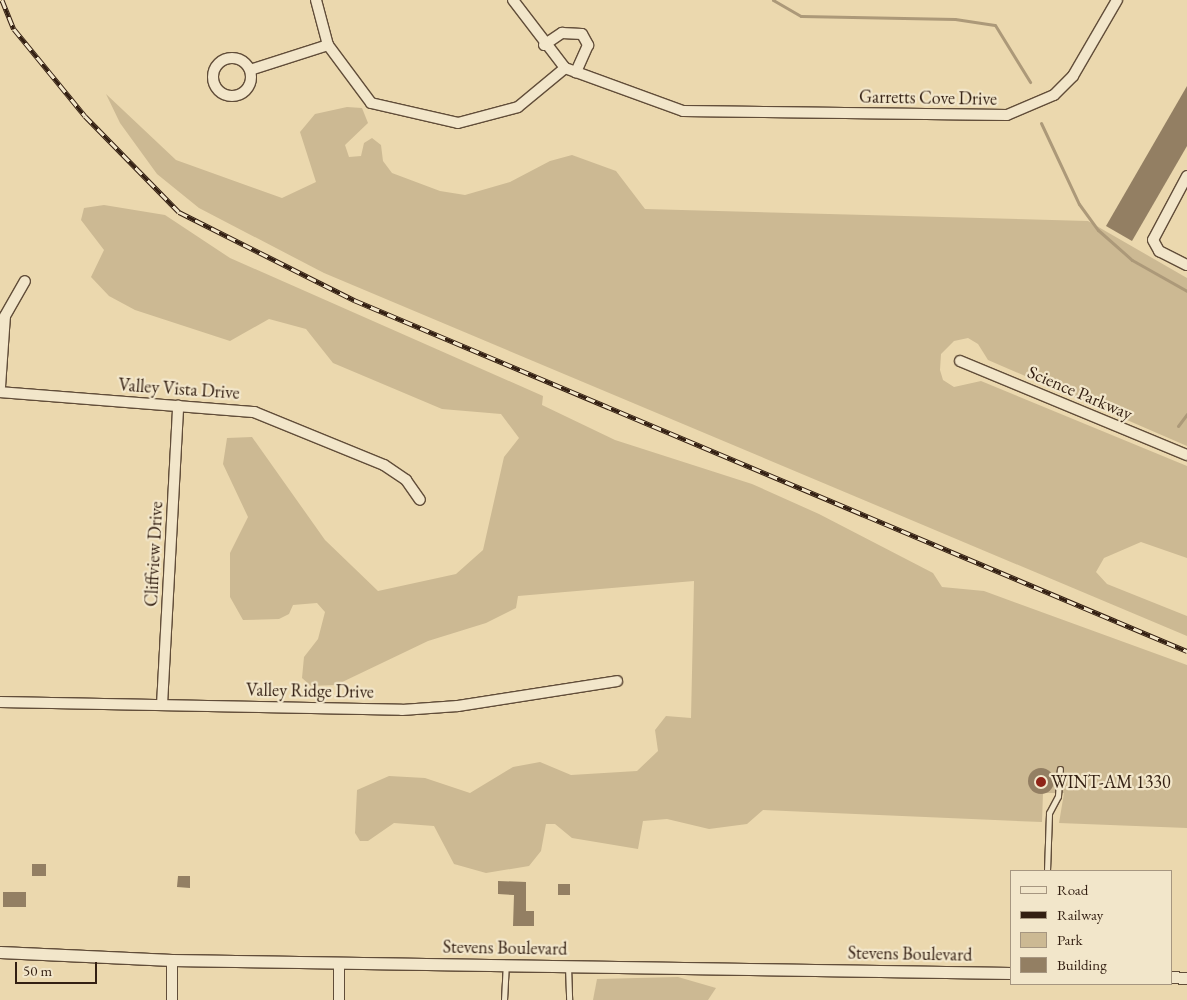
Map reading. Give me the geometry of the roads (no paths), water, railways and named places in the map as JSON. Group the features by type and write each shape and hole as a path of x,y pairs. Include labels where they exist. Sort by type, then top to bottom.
{"street":[{"path":"316,0 328,45 372,103 458,123 518,107 565,68 544,45 512,0"},
{"name":"Garretts Cove Drive","path":"565,68 683,112 1007,115 1054,95 1073,76 1118,0"},
{"path":"544,45 562,32 582,34 588,45 576,72"},
{"path":"250,70 328,45"},
{"path":"1187,176 1153,240 1159,251 1187,265"},
{"path":"0,386 6,316 25,281"},
{"name":"Science Parkway","path":"960,361 1187,455"},
{"name":"Valley Vista Drive","path":"0,392 178,404 254,412 384,465 406,480 420,500"},
{"name":"Cliffview Drive","path":"162,704 178,404"},
{"name":"Valley Ridge Drive","path":"0,702 402,710 458,706 617,681"},
{"name":"Stevens Boulevard","path":"0,952 172,960 1010,973"},
{"path":"172,960 172,1000"},
{"path":"340,963 340,1000"},
{"path":"1172,978 1187,978"}],"lane":[{"path":"1047,870 1049,812 1058,796 1060,769"},
{"path":"504,1000 506,965"},
{"path":"568,966 569,1000"}],"waterway":[{"path":"773,0 801,16 955,19 995,25 1030,82"},
{"path":"1041,123 1079,204 1098,230 1132,260 1187,291"},
{"path":"1178,426 1187,414"}],"railway":[{"path":"2,0 14,29 85,116 179,212 354,300 1187,651"}],"place":[{"name":"WINT-AM 1330","path":"1041,782"}]}
